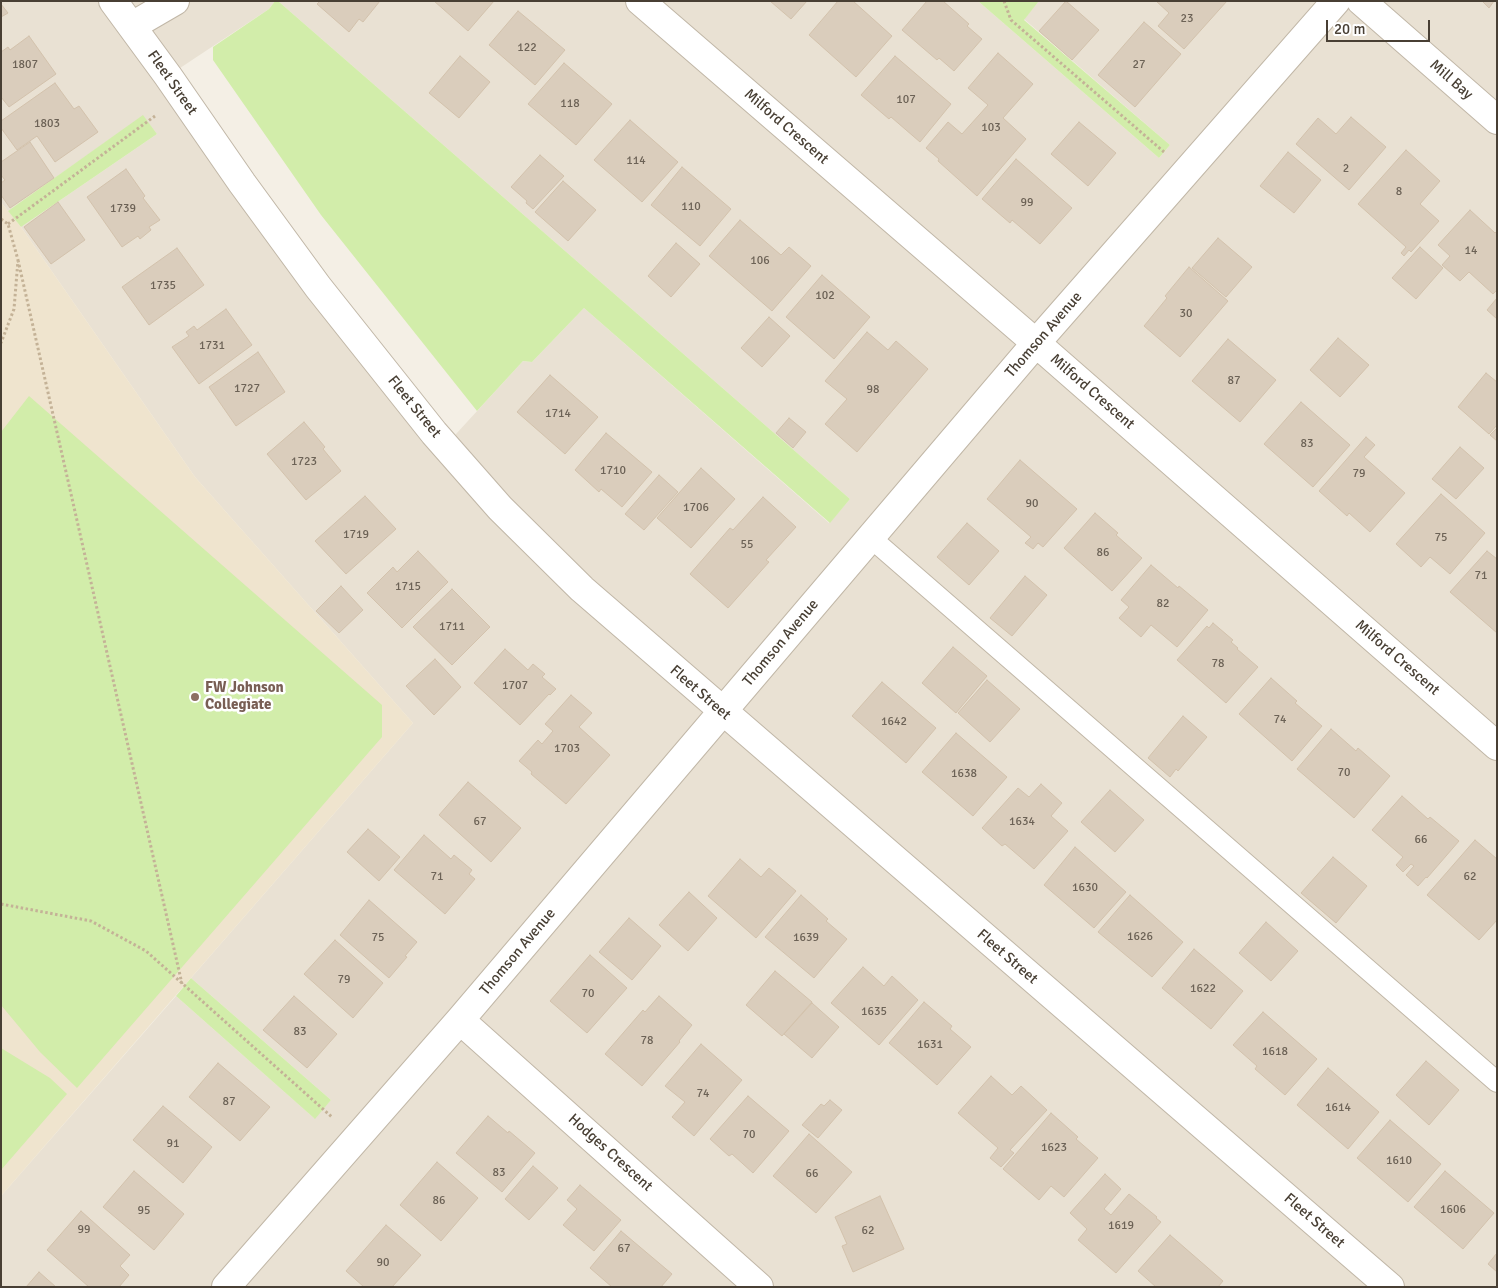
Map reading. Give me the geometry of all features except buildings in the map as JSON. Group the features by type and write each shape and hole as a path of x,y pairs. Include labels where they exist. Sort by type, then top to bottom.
{"street":[{"name":"Fleet Street","path":"113,1 318,287 445,446 500,508 582,589 722,712 1390,1287"},
{"path":"132,26 175,1"},
{"name":"Milford Crescent","path":"640,1 1036,343 1497,746"},
{"name":"Thomson Avenue","path":"226,1287 460,1020 1036,343 1336,1"},
{"name":"Mill Bay","path":"1361,1 1497,120"},
{"name":"Hodges Crescent","path":"460,1020 759,1287"}],"lane":[{"path":"870,538 1497,1082"}],"path":[{"path":"1004,1 1011,20 1187,172"},
{"path":"8,224 155,116"},
{"path":"1,219 8,224 18,260 182,984"},
{"path":"1,343 14,309 18,260"},
{"path":"1,904 91,921 146,951 356,1138"}],"shaded area":[{"path":"1,1 275,1 269,9 168,76 445,446 523,361 532,362 584,308 829,523 850,499 278,1 978,1 1159,158 1170,145 1024,19 1039,1 1497,1 1497,1287 1,1287 1,1196 176,996 314,1118 331,1100 191,978 413,723 195,477 21,227 157,134 143,116 8,211 1,202"},
{"name":"FW Johnson Collegiate","path":"1,202 21,227 195,477 413,723 1,1196"}],"green space":[{"path":"275,1 278,1 850,499 830,523 584,308 532,362 523,361 477,411 321,215 213,60 213,47 269,9"},
{"path":"978,1 1039,1 1024,20 1170,145 1159,158"},
{"path":"143,115 157,134 21,227 8,211"},
{"name":"FW Johnson Collegiate","path":"29,396 382,705 382,737 77,1088 40,1052 1,1005 1,432"},
{"path":"191,978 331,1100 315,1119 176,996"},
{"path":"1,1048 50,1078 67,1094 1,1170"}],"place":[{"name":"FW Johnson Collegiate","path":"195,697"}]}
